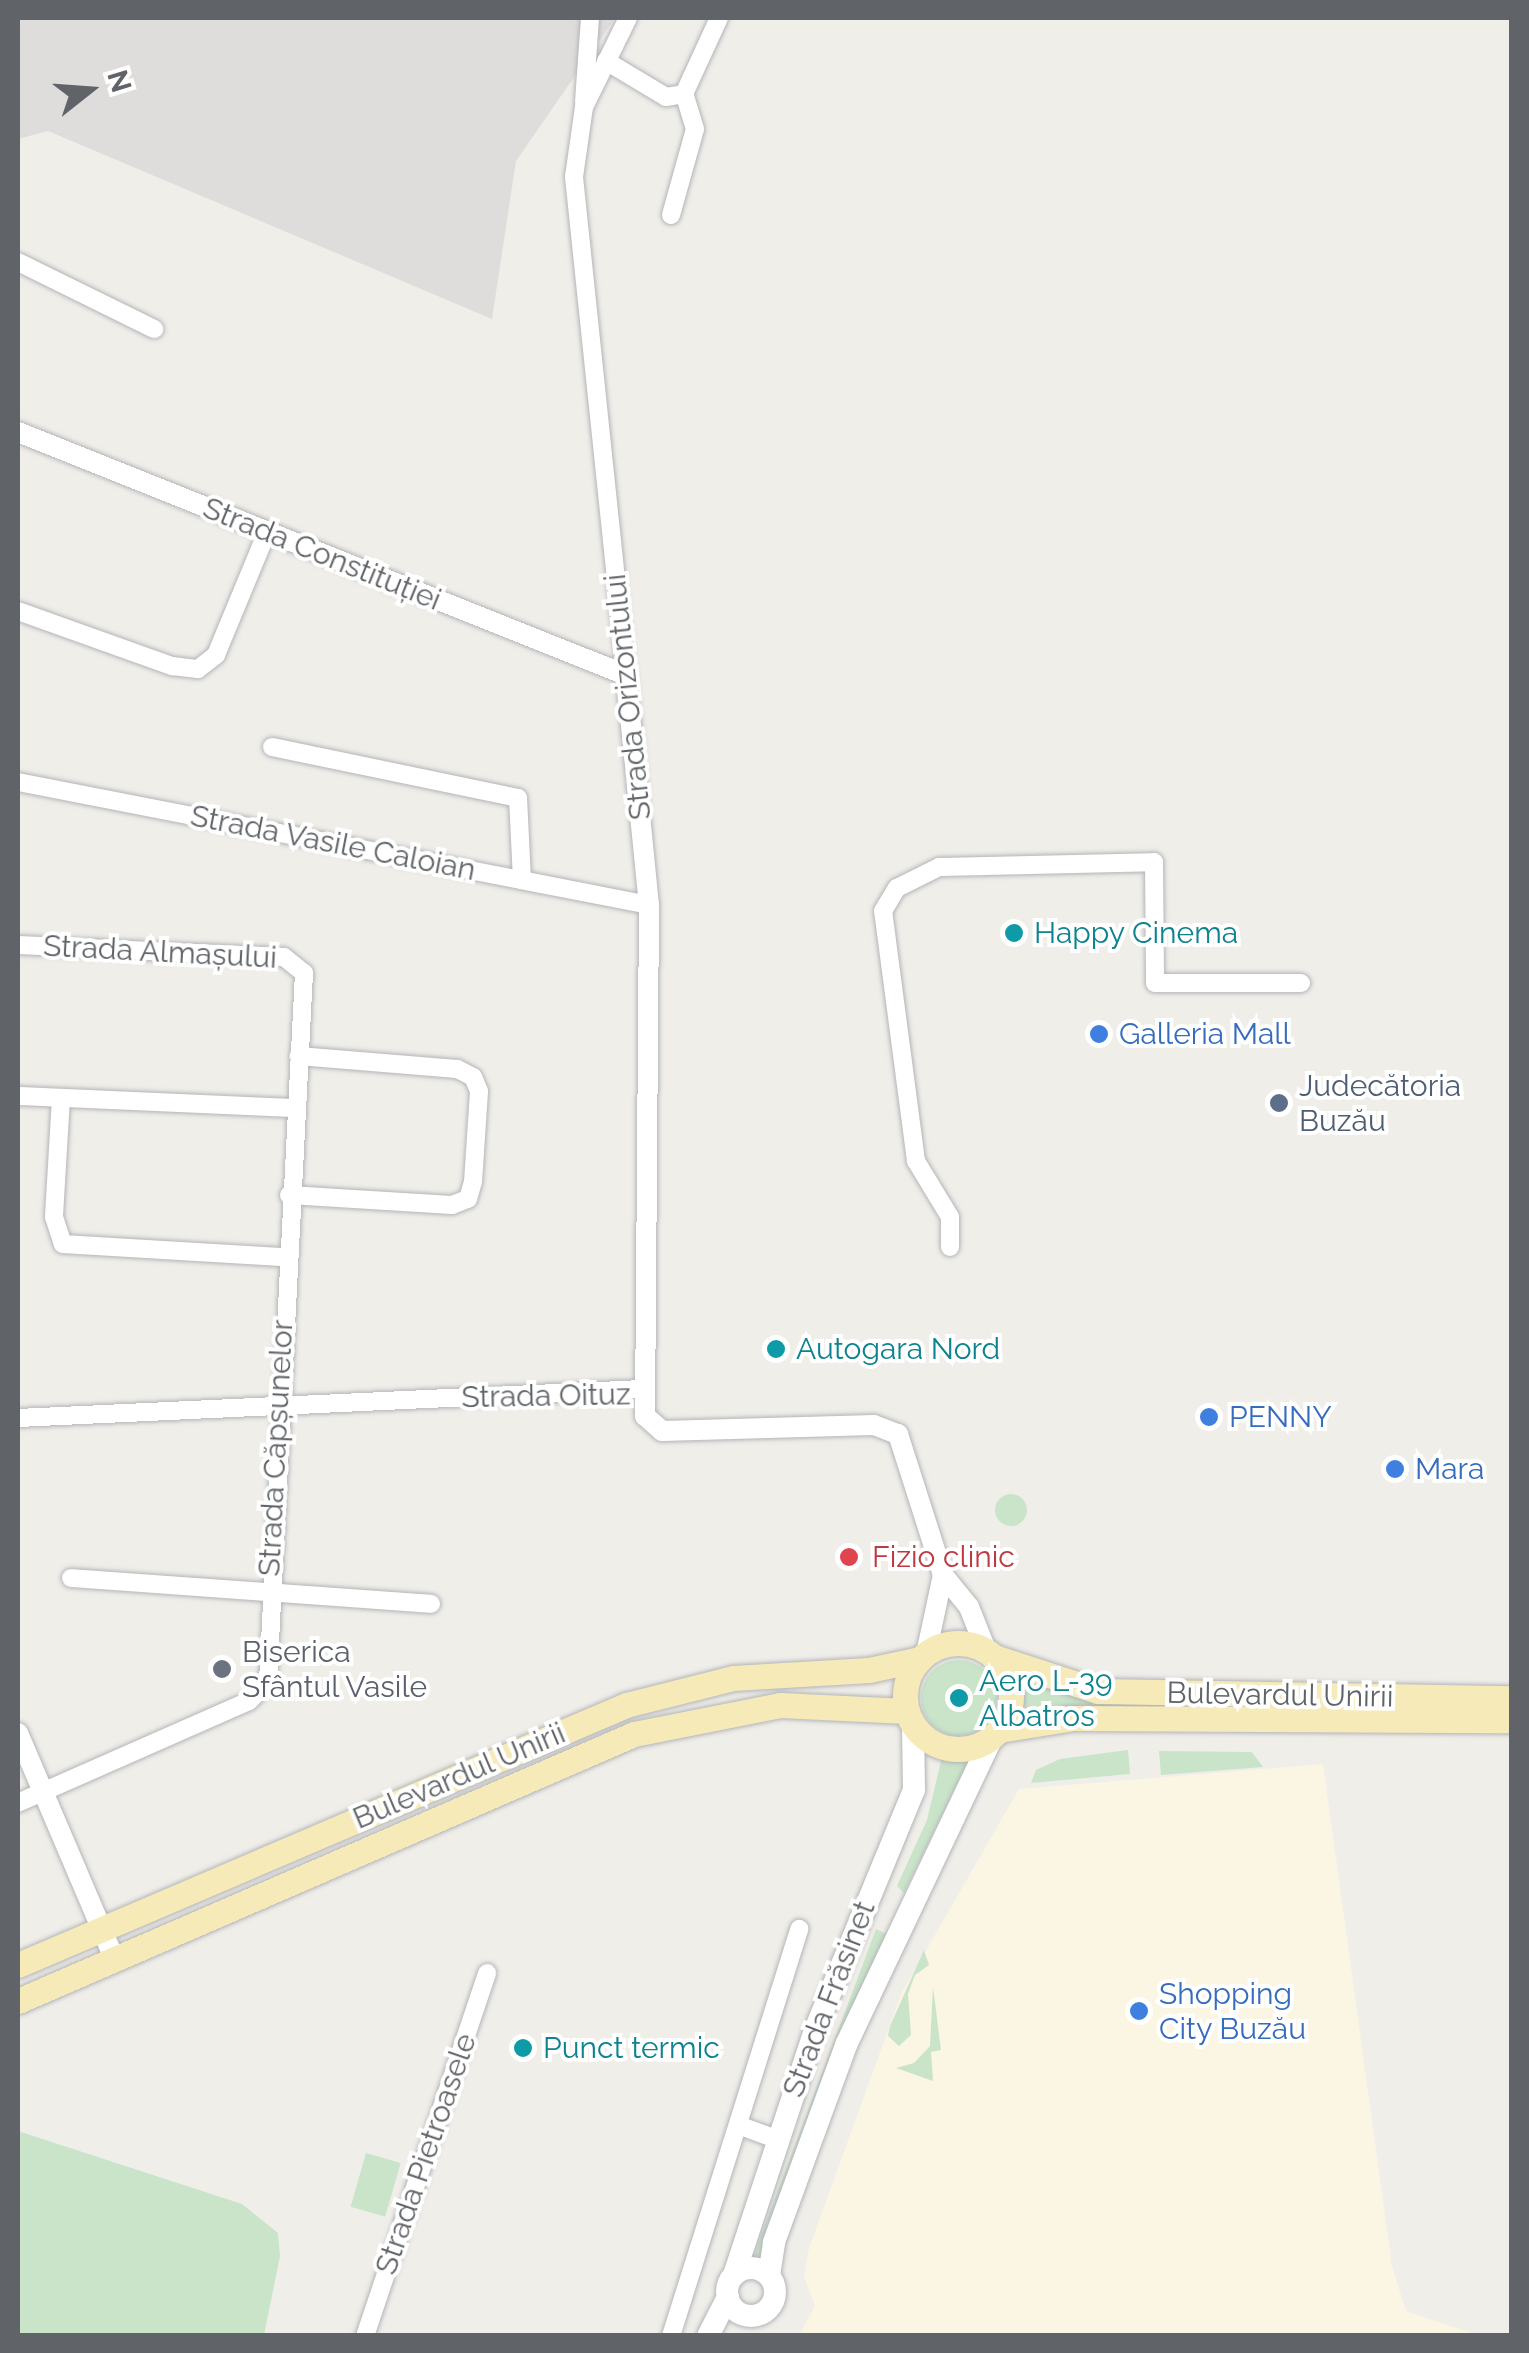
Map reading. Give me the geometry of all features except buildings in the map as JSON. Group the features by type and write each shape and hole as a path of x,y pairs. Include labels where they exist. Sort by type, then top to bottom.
{"main road":[{"path":"966,1643 990,1654 1011,1692 996,1734 947,1748 910,1718 906,1684 923,1656 966,1643"},
{"name":"Bulevardul Unirii","path":"990,1654 1098,1691 1512,1698"},
{"name":"Bulevardul Unirii","path":"18,1965 644,1699 733,1678 869,1670 923,1656"},
{"name":"Bulevardul Unirii","path":"18,2000 634,1734 780,1705 910,1718"},
{"name":"Strada Frăsinet","path":"708,2336 730,2286 776,2139 914,1790 910,1718"},
{"name":"Bulevardul Unirii","path":"996,1734 1072,1718 1512,1720"},
{"name":"Strada Frăsinet","path":"769,2276 774,2242 846,2045 996,1734"},
{"path":"742,2336 775,2298 769,2276 755,2268 730,2286 742,2315 758,2316"}],"street":[{"path":"584,107 582,57 590,18"},
{"name":"Strada Orizontului","path":"628,18 584,107 574,177 649,904 643,1389"},
{"path":"671,215 695,129 684,94 719,18"},
{"path":"606,61 666,97 684,94"},
{"path":"18,262 154,329"},
{"name":"Strada Constituției","path":"18,432 626,675"},
{"path":"18,611 172,666 198,669 216,655 267,532"},
{"path":"272,747 518,798 522,880"},
{"name":"Strada Vasile Caloian","path":"18,782 649,904"},
{"path":"950,1246 950,1218 916,1161 883,910 897,888 939,867 1154,862 1156,983 1301,983"},
{"name":"Strada Almașului","path":"18,945 284,957 300,964"},
{"name":"Strada Căpșunelor","path":"45,1791 264,1690 270,1671 270,1592 285,1257 299,1056 300,964"},
{"path":"289,1195 452,1204 468,1199 473,1182 479,1090 473,1077 457,1069 299,1056"},
{"path":"18,1096 295,1108"},
{"path":"61,1098 54,1217 63,1244 285,1257"},
{"name":"Strada Oituz","path":"18,1418 643,1389 645,1416 662,1430 874,1425 898,1434 943,1575 969,1607 990,1654"},
{"name":"Strada Oituz","path":"923,1656 943,1575"},
{"path":"71,1578 431,1604"},
{"path":"18,1732 114,1958"},
{"path":"18,1803 45,1791"},
{"path":"671,2336 800,1929"},
{"name":"Strada Pietroasele","path":"365,2336 488,1973"},
{"path":"738,2124 776,2139"}],"shaded area":[{"path":"18,18 615,18 516,161 492,319 48,131 18,139"},
{"name":"Shopping City Buzău","path":"1323,1764 1392,2266 1406,2311 1478,2335 799,2336 815,2306 804,2277 809,2248 902,1992 1019,1789"}],"green space":[{"path":"1011,1494 1022,1499 1027,1510 1022,1521 1011,1526 1000,1521 995,1510 1000,1499"},
{"path":"959,1660 986,1671 997,1698 986,1725 959,1736 932,1725 921,1698 932,1671"},
{"path":"1022,1681 1120,1702 1220,1708 1021,1713"},
{"path":"1128,1750 1130,1774 1031,1783 1036,1770 1060,1759"},
{"path":"1159,1751 1252,1752 1263,1767 1161,1775"},
{"path":"942,1757 968,1762 904,1893 897,1886 927,1820"},
{"path":"876,1929 886,1934 762,2259 752,2260"},
{"path":"924,1950 929,1965 915,1975 908,1994 911,2035 899,2046 888,2036 890,2026"},
{"path":"933,1987 941,2050 931,2052 933,2081 896,2068 914,2063 930,2046"},
{"path":"18,2131 242,2204 278,2233 280,2256 264,2335 18,2335"},
{"path":"366,2153 401,2163 385,2217 351,2207"}],"place":[{"name":"Happy Cinema","path":"1014,933"},
{"name":"Galleria Mall","path":"1099,1034"},
{"name":"Judecătoria Buzău","path":"1279,1103"},
{"name":"Autogara Nord","path":"776,1349"},
{"name":"PENNY","path":"1209,1417"},
{"name":"Mara","path":"1395,1469"},
{"name":"Fizio clinic","path":"849,1557"},
{"name":"Biserica Sfântul Vasile","path":"222,1669"},
{"name":"Aero L-39 Albatros","path":"959,1698"},
{"name":"Shopping City Buzău","path":"1139,2011"},
{"name":"Punct termic","path":"523,2048"}]}
